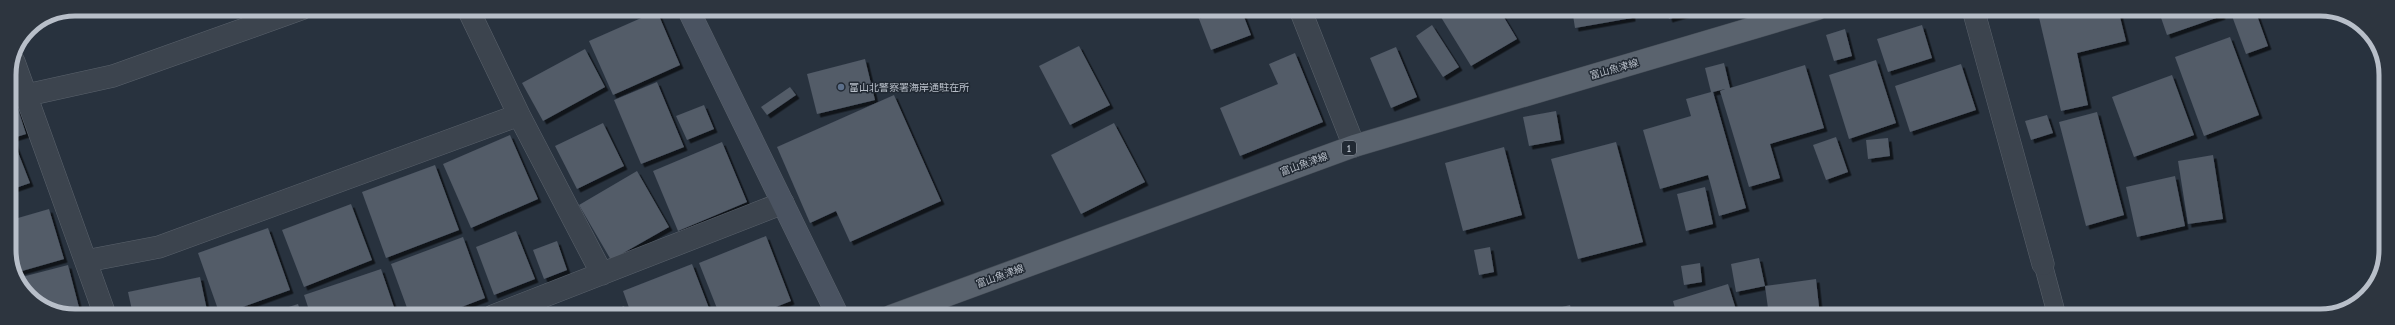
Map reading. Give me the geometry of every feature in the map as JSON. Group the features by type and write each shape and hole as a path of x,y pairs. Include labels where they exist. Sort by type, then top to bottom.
{"main road":[{"name":"富山魚津線","path":"910,309 1354,146 1793,16"}],"street":[{"path":"27,95 113,76 281,16"},
{"path":"471,16 519,116 602,274"},
{"path":"691,16 835,309"},
{"path":"1303,16 1354,146"},
{"path":"1975,16 2043,264"},
{"path":"17,68 103,309"},
{"path":"86,262 159,247 519,116"},
{"path":"511,309 783,203"}],"lane":[{"path":"2043,264 2055,309"}],"building":[{"path":"646,16 659,16 680,65 613,95 589,41"},
{"path":"1198,16 1204,16 1199,19"},
{"path":"1206,16 1244,16 1251,35 1211,50 1199,19"},
{"path":"1440,16 1503,16 1517,39 1471,66"},
{"path":"1573,16 1632,16 1632,18 1575,28"},
{"path":"1668,16 1679,16 1669,19"},
{"path":"2039,16 2120,16 2126,41 2077,53 2088,105 2061,111"},
{"path":"2160,16 2222,16 2167,35"},
{"path":"2232,16 2257,16 2268,46 2246,54"},
{"path":"1432,25 1459,67 1443,77 1416,36"},
{"path":"1922,25 1932,58 1888,72 1877,39"},
{"path":"1845,29 1852,56 1834,61 1826,35"},
{"path":"2230,37 2259,115 2204,136 2175,57"},
{"path":"1079,46 1110,105 1070,125 1039,66"},
{"path":"1396,47 1417,97 1391,108 1370,58"},
{"path":"585,49 605,87 543,121 522,83"},
{"path":"1295,53 1323,122 1240,156 1220,108 1278,84 1269,64"},
{"name":"富山北警察署海岸通駐在所","path":"865,59 875,100 817,114 807,74"},
{"path":"1876,60 1896,123 1849,139 1829,75"},
{"path":"1724,63 1730,88 1805,65 1824,128 1770,144 1780,178 1749,187 1720,91 1725,89 1713,92 1746,208 1719,216 1708,175 1660,189 1643,130 1691,116 1686,99 1711,92 1705,68"},
{"path":"1961,64 1976,110 1910,132 1895,86"},
{"path":"2172,75 2194,135 2134,157 2112,97"},
{"path":"657,82 684,147 641,164 614,100"},
{"path":"790,87 796,95 767,115 761,107"},
{"path":"894,95 941,201 850,242 836,211 810,223 777,147"},
{"path":"704,105 714,129 687,140 676,116"},
{"path":"18,109 26,134 16,137 16,110"},
{"path":"1556,111 1561,140 1529,146 1523,117"},
{"path":"2097,112 2124,215 2086,226 2059,122"},
{"path":"2047,115 2053,133 2031,140 2025,121"},
{"path":"603,123 624,166 577,189 555,146"},
{"path":"1114,123 1145,182 1081,214 1051,155"},
{"path":"510,135 538,199 471,228 443,164"},
{"path":"1836,137 1848,172 1826,180 1813,145"},
{"path":"1888,138 1890,156 1868,159 1866,140"},
{"path":"722,142 747,202 678,231 653,171"},
{"path":"1616,142 1643,242 1578,259 1551,159"},
{"path":"16,147 30,183 16,188"},
{"path":"1504,147 1522,215 1463,231 1445,163"},
{"path":"2213,155 2223,219 2188,224 2178,161"},
{"path":"435,165 459,230 386,258 362,192"},
{"path":"637,171 669,227 611,260 579,205"},
{"path":"2175,176 2185,226 2137,237 2126,187"},
{"path":"1705,187 1713,224 1686,231 1677,194"},
{"path":"351,204 372,260 304,287 282,230"},
{"path":"49,209 64,259 20,272 17,262 16,250 16,219"},
{"path":"268,228 290,290 237,309 218,309 198,253"},
{"path":"516,231 535,279 494,295 476,247"},
{"path":"766,236 791,301 771,309 717,309 699,263"},
{"path":"463,237 485,298 456,309 407,309 391,264"},
{"path":"557,241 567,270 544,279 533,250"},
{"path":"1490,247 1494,272 1479,275 1474,250"},
{"path":"1759,258 1765,286 1736,292 1731,264"},
{"path":"1700,263 1702,282 1684,285 1681,266"},
{"path":"692,264 709,309 629,309 623,291"},
{"path":"68,265 79,309 59,307 49,303 33,292 23,277"},
{"path":"381,269 395,309 309,309 304,295"},
{"path":"200,277 207,309 132,309 128,292"},
{"path":"1816,279 1819,309 1768,309 1765,286"},
{"path":"1728,284 1736,309 1675,309 1673,301"},
{"path":"298,304 300,309 283,309"},
{"path":"1570,305 1571,309 1554,309"},
{"path":"624,306 625,309 617,309"}],"place":[{"name":"富山北警察署海岸通駐在所","path":"841,87"}]}
